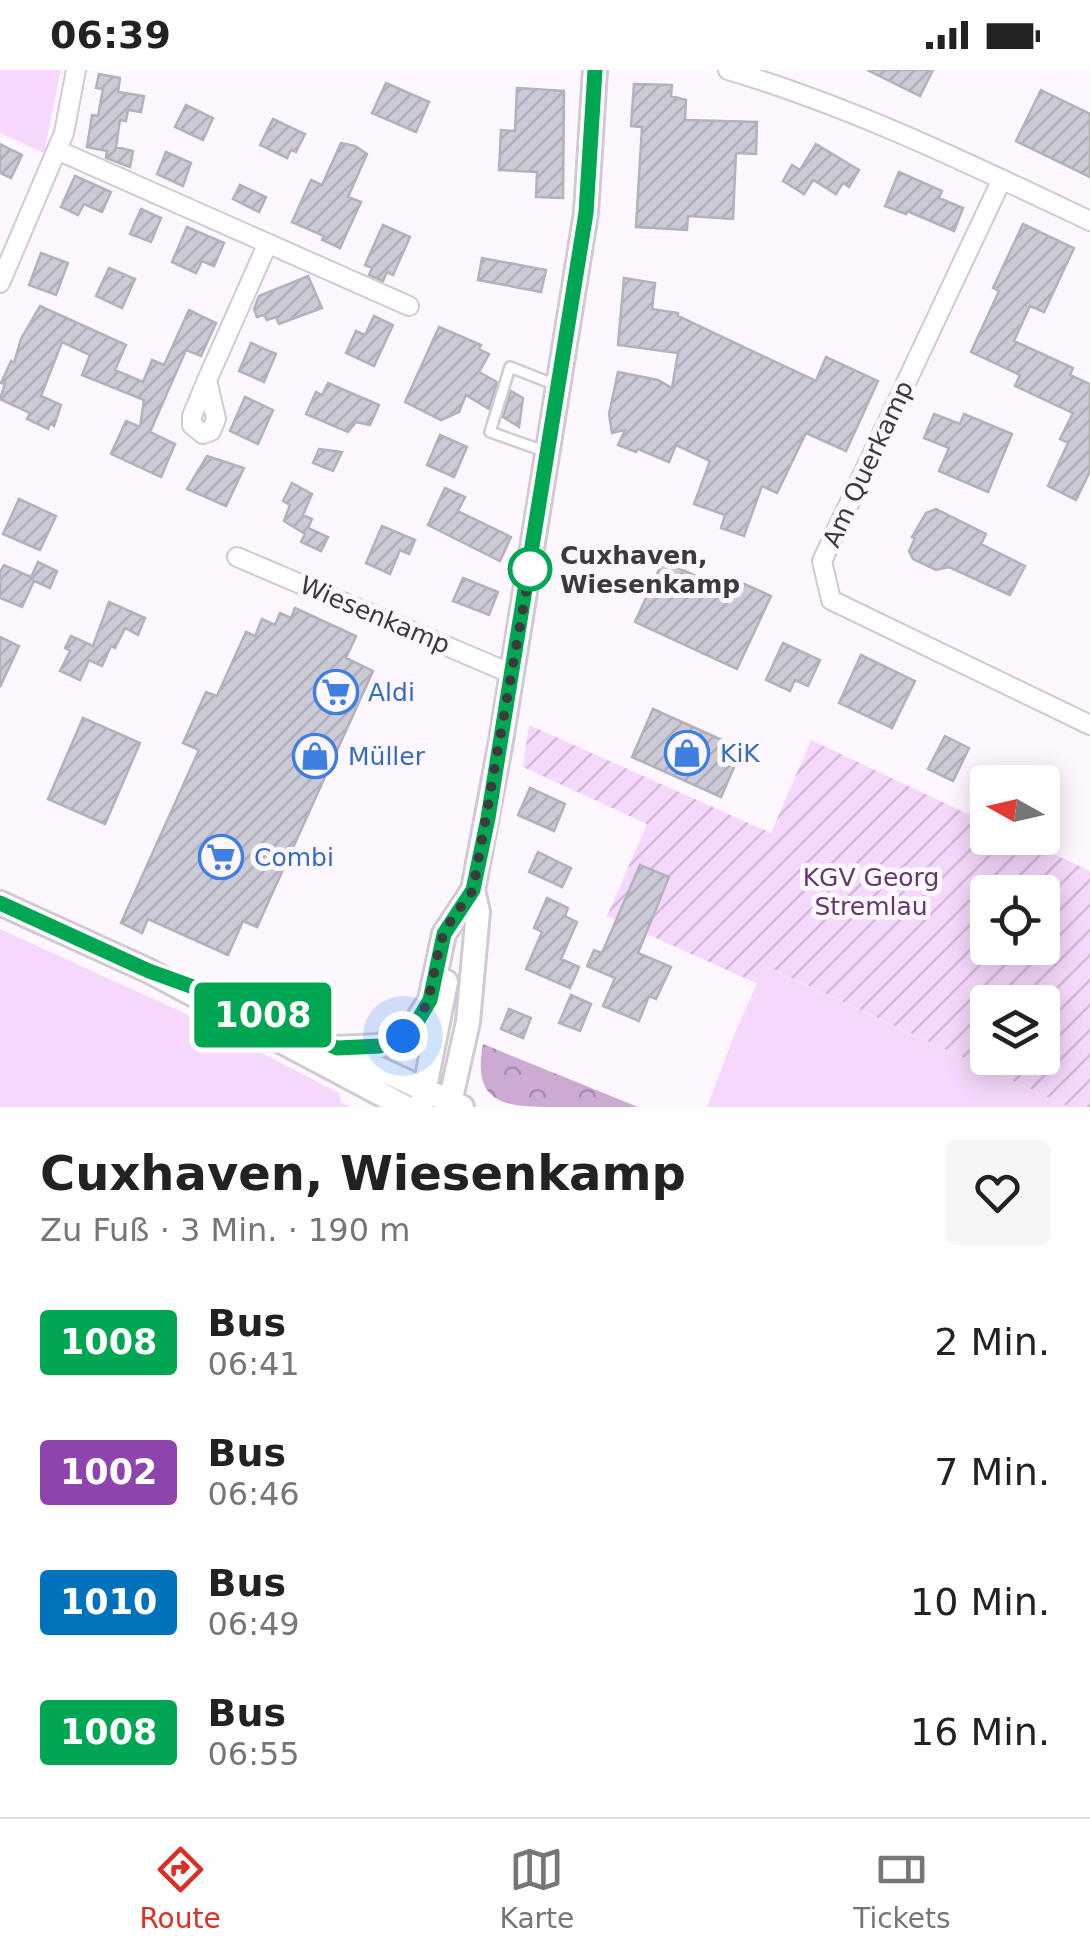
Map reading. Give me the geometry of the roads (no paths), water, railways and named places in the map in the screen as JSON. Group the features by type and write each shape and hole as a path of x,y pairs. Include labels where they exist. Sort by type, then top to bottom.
{"street":[{"path":"1,278 57,150 76,70"},
{"path":"337,1048 380,1046 414,1027 430,1000 444,934 473,890 586,213 595,70"},
{"path":"728,70 823,102 1090,221"},
{"path":"57,150 409,306"},
{"name":"Am Querkamp","path":"1002,179 822,562 831,600 1090,725"},
{"path":"207,380 267,245"},
{"name":"Wiesenkamp","path":"237,558 512,674"},
{"path":"441,1101 468,1022 478,912 473,890"},
{"path":"0,903 149,971 405,1107"},
{"path":"441,1101 458,914"},
{"path":"149,971 229,1000 337,1048 441,1101"}],"lane":[{"path":"548,452 490,432 510,367 559,386"}],"place":[{"name":"Cuxhaven, Wiesenkamp","path":"530,569"},
{"name":"Aldi","path":"336,692"},
{"name":"KiK","path":"687,753"},
{"name":"Müller","path":"315,756"},
{"name":"Combi","path":"221,857"}],"park label":[{"name":"KGV Georg Stremlau","path":"871,892"}]}
